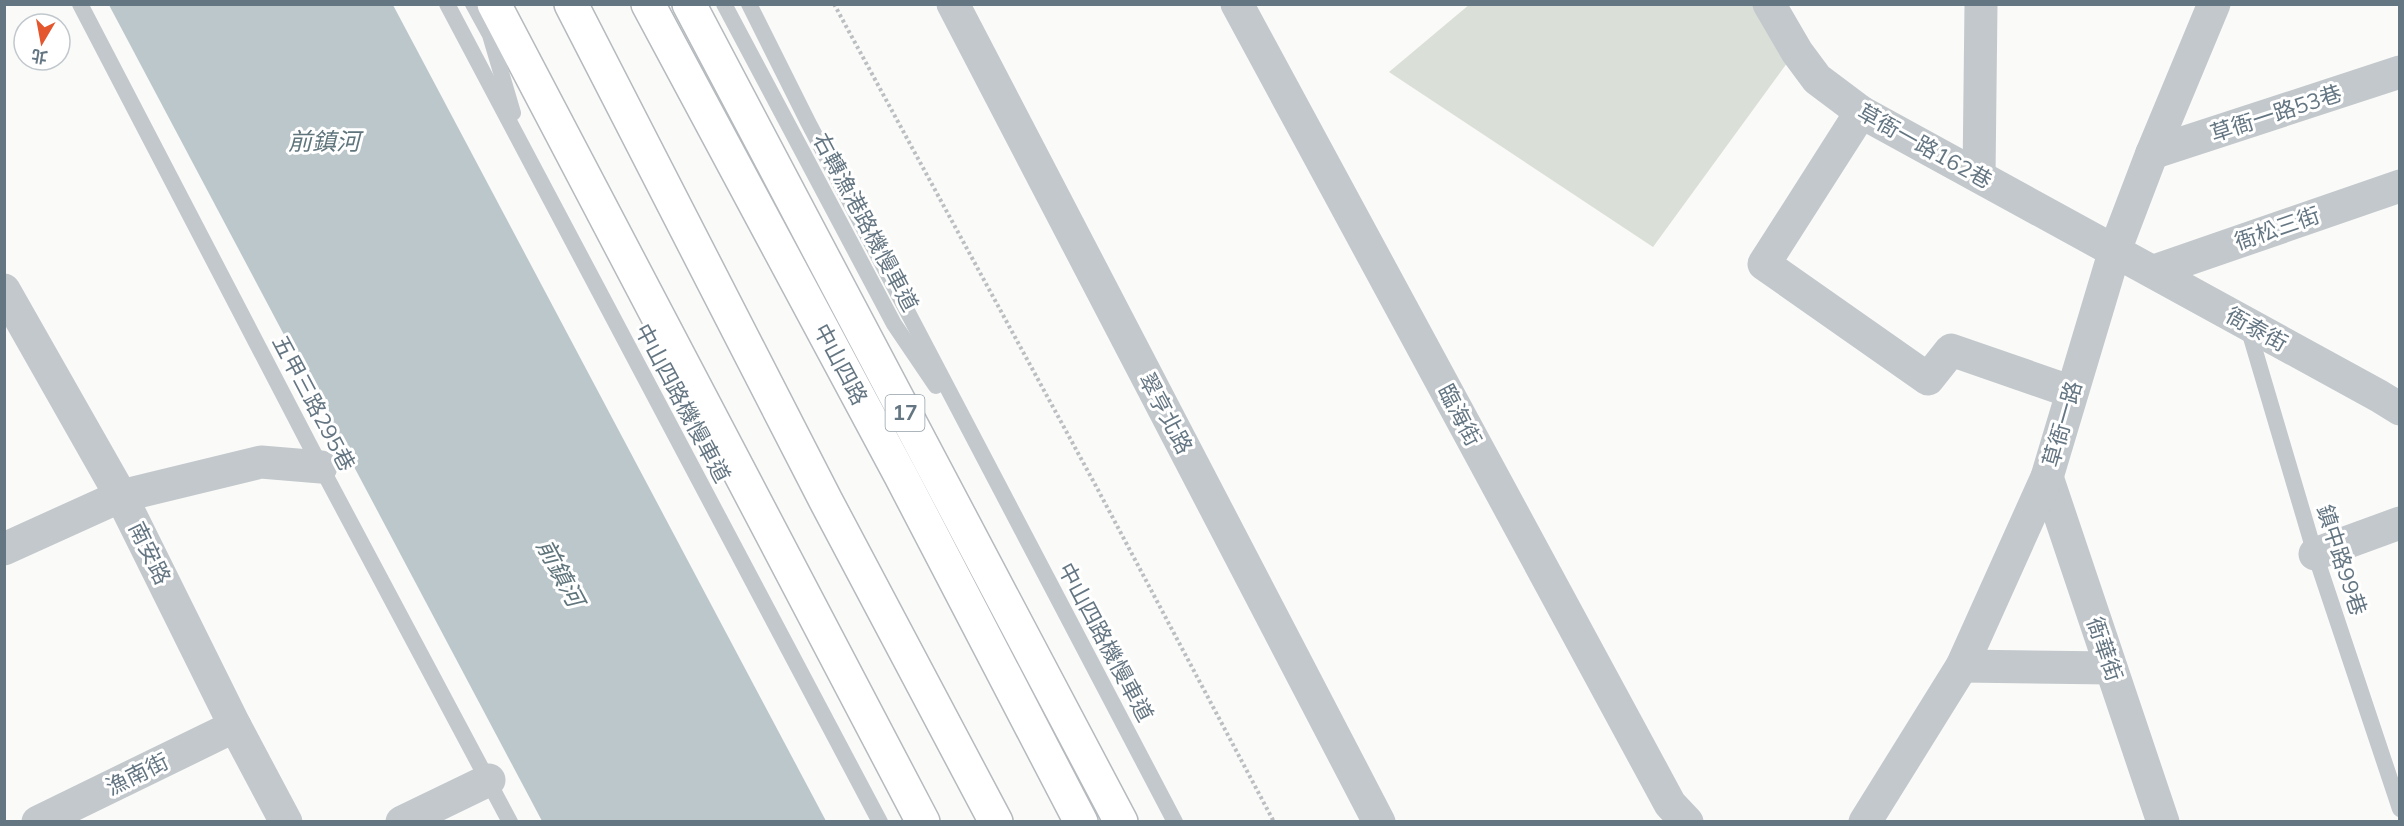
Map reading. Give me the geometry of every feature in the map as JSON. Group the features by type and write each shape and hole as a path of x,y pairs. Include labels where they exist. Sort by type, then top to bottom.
{"main road":[{"path":"494,4 923,822"},
{"path":"571,4 826,501 996,822"},
{"name":"中山四路","path":"648,4 901,476 1081,822"},
{"name":"中山四路","path":"689,4 1121,822"}],"street":[{"name":"翠亨北路","path":"953,4 1379,822"},
{"name":"草衙一路162巷","path":"1769,4 1816,79 1861,112 2115,250"},
{"path":"1979,177 1981,4"},
{"name":"草衙一路","path":"1865,822 1962,666 2047,477 2115,250 2152,153 2214,4"},
{"name":"臨海街","path":"1248,9 1670,804 1688,822"},
{"name":"草衙一路53巷","path":"2152,153 2400,72"},
{"path":"1861,112 1764,264 1928,379 1951,350 2072,392"},
{"name":"衙松三街","path":"2154,271 2400,186"},
{"name":"衙泰街","path":"2115,250 2247,324 2393,398"},
{"name":"南安路","path":"4,290 121,496 235,726 286,822"},
{"path":"4,549 121,496 261,462 321,467"},
{"name":"衙華街","path":"2047,477 2163,822"},
{"path":"2315,554 2400,523"},
{"path":"1962,666 2111,668"},
{"name":"漁南街","path":"38,822 235,726"},
{"path":"402,822 489,780"}],"lane":[{"name":"五甲三路295巷","path":"80,4 321,467 510,822"},
{"name":"中山四路機慢車道","path":"447,4 880,822"},
{"path":"473,4 490,35 524,150"},
{"name":"右轉漁港路機慢車道","path":"724,4 894,324 982,453"},
{"name":"中山四路機慢車道","path":"749,4 1175,822"},
{"name":"鎮中路99巷","path":"2247,324 2315,554 2400,809"}],"path":[{"path":"834,4 1097,488 1274,822"}],"shaded area":[{"path":"1470,4 1755,5 1790,59 1653,247 1389,72"}],"water":[{"name":"前鎮河","path":"109,5 393,5 826,821 542,821"}]}
